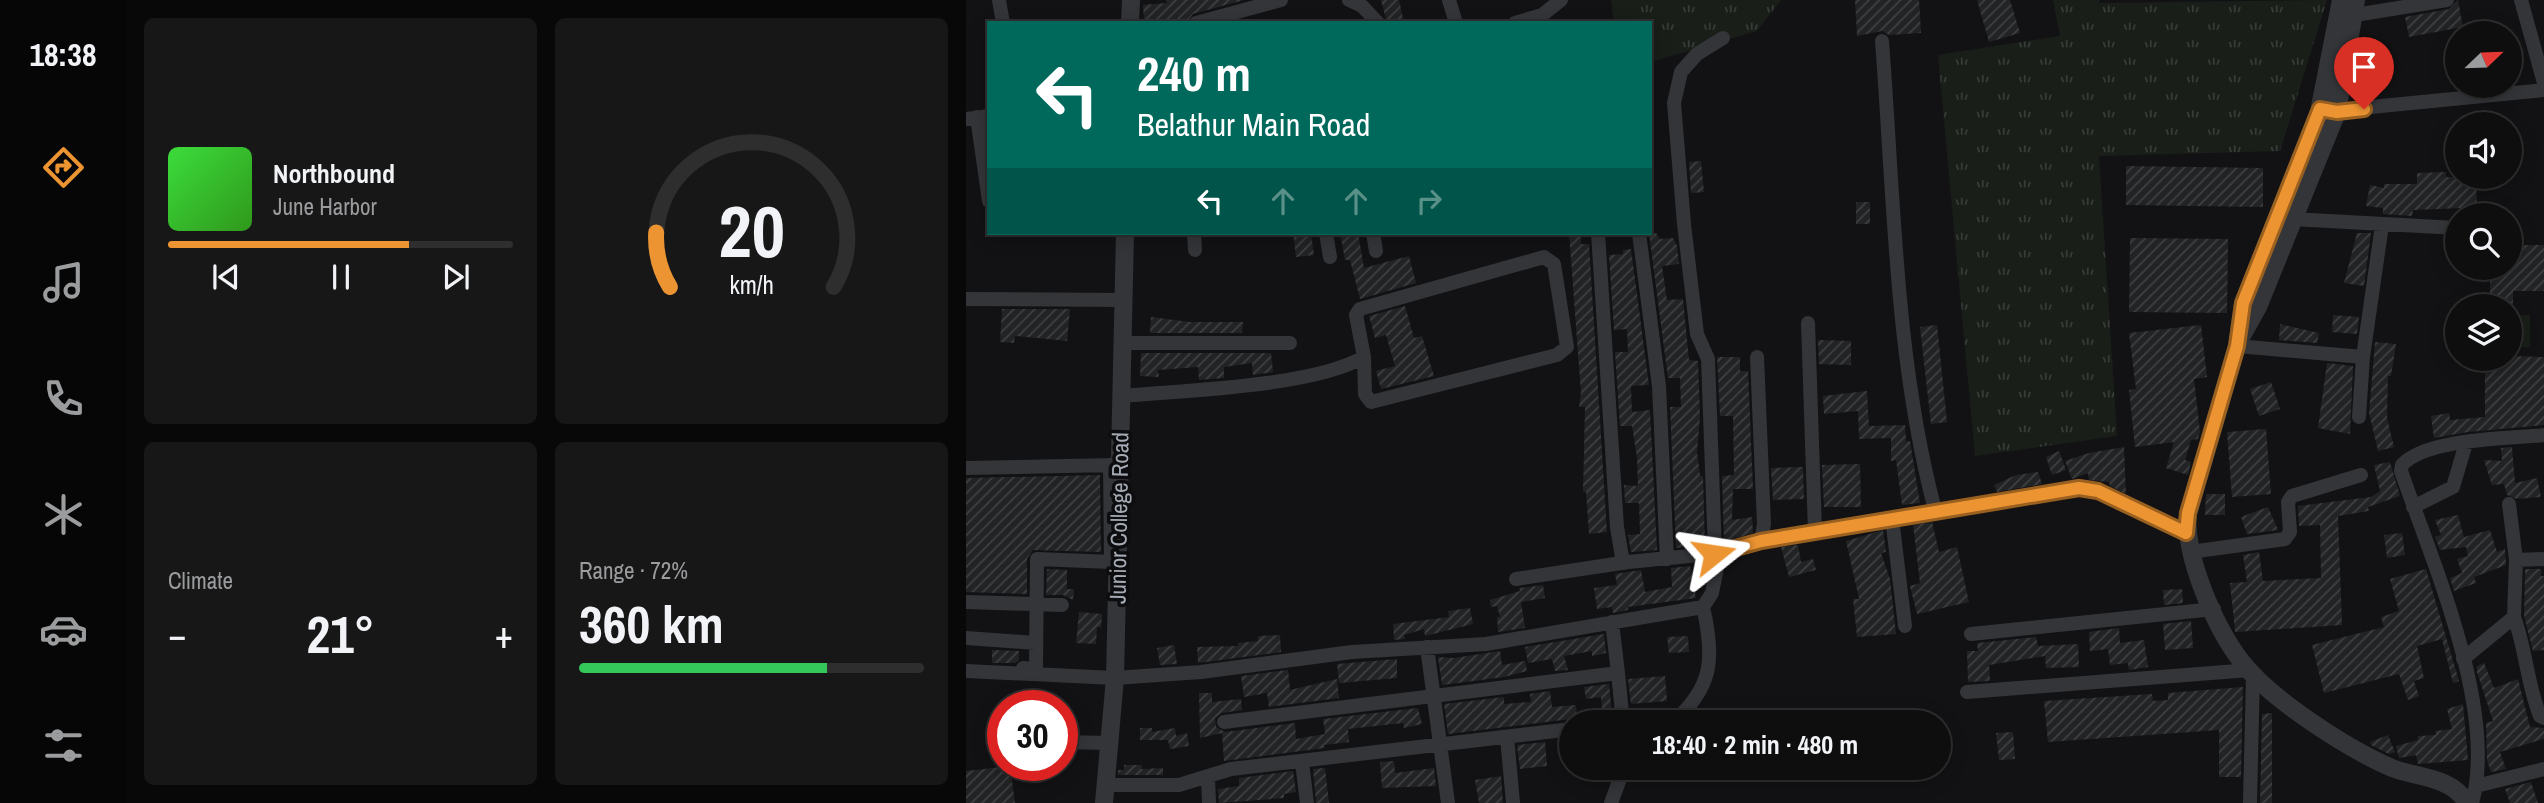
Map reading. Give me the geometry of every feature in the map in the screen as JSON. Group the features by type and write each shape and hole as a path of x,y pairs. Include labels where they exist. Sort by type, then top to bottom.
{"street":[{"path":"999,0 1003,21"},
{"path":"1130,21 1131,0"},
{"path":"1203,21 1281,0"},
{"path":"1349,0 1362,6 1376,21"},
{"path":"1449,0 1455,21"},
{"path":"1522,21 1542,15 1561,0"},
{"path":"2342,0 2329,111 2243,303 2237,346 2188,513 2186,533 2190,552 2214,609 2241,661 2341,741 2394,768 2437,780 2469,803 2476,786 2477,729 2463,659 2401,471 2402,465 2414,455 2466,443 2544,435"},
{"path":"2237,346 2258,307 2292,219 2329,111 2355,8 2447,0"},
{"path":"2521,0 2544,83"},
{"path":"1684,710 1704,689 1708,668 1707,626 1703,607 1712,593 1717,553 1708,359 1697,334 1684,225 1674,103 1681,72 1697,54 1723,38"},
{"path":"1882,41 1904,334 1922,462 1935,510"},
{"path":"2329,111 2544,90"},
{"path":"977,117 987,187"},
{"path":"2292,219 2445,228"},
{"path":"2359,416 2362,357 2382,225"},
{"name":"Junior College Road","path":"1105,794 1115,678 1114,502 1122,396 1125,235"},
{"path":"1194,235 1195,250"},
{"path":"1325,235 1330,257"},
{"path":"1373,235 1376,251"},
{"path":"1598,235 1616,527 1623,563"},
{"path":"1639,235 1659,386 1667,559"},
{"path":"1544,257 1554,264 1567,347 1557,355 1371,402 1365,394 1364,357 1356,316 1360,309 1544,257"},
{"path":"966,299 1124,300"},
{"path":"1808,323 1815,531"},
{"path":"1123,344 1290,343"},
{"path":"2237,346 2362,357"},
{"path":"1122,396 1255,383 1343,369 1364,357"},
{"path":"1757,357 1764,524 1761,541"},
{"path":"2413,507 2453,487 2466,443"},
{"path":"966,468 1115,465"},
{"path":"2190,552 2285,539 2290,532 2288,502 2292,496 2361,475"},
{"path":"1516,579 1623,563 1717,553 1815,531 2079,488 2098,491 2186,533"},
{"path":"966,664 1037,668 1037,559 1111,562 1114,502"},
{"path":"2510,504 2516,560 2514,617 2520,634 2530,688 2540,716 2544,718"},
{"path":"1892,518 1905,626"},
{"path":"2516,560 2544,559"},
{"path":"966,602 1062,605"},
{"path":"966,671 1115,678 1201,671 1352,652 1486,643 1703,607"},
{"path":"1971,634 2214,609"},
{"path":"2463,659 2514,617"},
{"path":"1612,622 1622,710"},
{"path":"966,638 1036,643"},
{"path":"1427,647 1448,803"},
{"path":"1967,692 2252,672"},
{"path":"2250,803 2252,672"},
{"path":"1224,722 1618,673"},
{"path":"1105,794 1179,785 1231,769 1559,731"},
{"path":"1507,737 1513,803"},
{"path":"1078,742 1110,743"},
{"path":"1302,762 1307,803"},
{"path":"2476,786 2544,769"},
{"path":"1208,776 1209,803"},
{"path":"1611,803 1620,780"}],"green space":[{"path":"1611,0 1781,0 1757,31 1652,61 1652,21 1614,21"},
{"path":"2053,0 2099,0 2100,3 2327,0 2280,151 2099,156 2117,436 1975,456 1938,55 2060,36"},
{"path":"2522,315 2530,315 2530,347 2522,347"}],"building":[{"path":"1166,0 1244,0 1193,14 1188,21 1144,21 1143,5 1167,3"},
{"path":"1381,0 1399,0 1404,21 1386,21"},
{"path":"1855,0 1919,0 1921,33 1889,35 1882,31 1857,36"},
{"path":"1977,0 2010,0 2020,33 1989,42"},
{"path":"2458,0 2462,21 2445,21 2445,30 2409,37 2405,17 2449,9"},
{"path":"1701,161 1704,192 1691,193 1689,162"},
{"path":"2126,166 2263,168 2263,207 2126,205"},
{"path":"2445,172 2445,189 2476,189 2477,203 2445,203 2445,209 2413,210 2412,216 2383,214 2383,208 2366,206 2370,185 2384,188 2384,184 2417,184 2417,173"},
{"path":"1856,202 1870,202 1870,224 1856,224"},
{"path":"1656,233 1660,239 1673,238 1677,246 1679,264 1662,266 1667,300 1683,299 1689,360 1698,361 1700,417 1697,452 1700,476 1703,476 1705,545 1676,548 1670,407 1681,407 1680,378 1668,378 1649,235"},
{"path":"2357,233 2371,233 2364,286 2344,283"},
{"path":"1293,235 1311,235 1314,255 1296,257"},
{"path":"1340,235 1358,235 1364,268 1409,256 1416,283 1360,299 1350,260 1345,260"},
{"path":"1569,235 1581,235 1581,244 1589,244 1607,532 1589,534 1586,492 1583,492 1585,407 1579,407 1581,393"},
{"path":"2130,238 2228,239 2227,313 2129,312"},
{"path":"2522,245 2544,245 2544,291 2490,294 2490,280 2522,280"},
{"path":"1631,249 1649,385 1631,386 1632,412 1650,410 1657,550 1631,552 1628,535 1640,534 1639,503 1625,503 1624,485 1638,486 1637,458 1632,426 1620,426 1615,352 1628,352 1627,329 1614,330 1609,255 1623,254 1623,250"},
{"path":"1405,306 1414,338 1422,336 1434,376 1381,389 1376,371 1395,366 1386,335 1375,338 1369,316"},
{"path":"1002,309 1070,309 1067,341 1015,336 1014,343 1000,342"},
{"path":"2333,315 2359,317 2357,334 2332,332"},
{"path":"1151,317 1190,322 1243,322 1242,333 1150,333"},
{"path":"2280,324 2319,333 2317,343 2279,340"},
{"path":"1937,325 1947,422 1931,424 1920,327"},
{"path":"2201,325 2207,377 2194,379 2200,432 2198,439 2191,440 2185,460 2191,462 2188,475 2166,468 2174,442 2135,447 2129,390 2136,389 2129,333"},
{"path":"1818,340 1851,341 1851,365 1819,364"},
{"path":"2375,342 2396,344 2391,376 2388,376 2387,418 2394,447 2378,451 2369,413"},
{"path":"1141,353 1271,353 1273,372 1253,375 1252,363 1224,367 1224,378 1199,380 1198,367 1158,370 1159,377 1140,376"},
{"path":"2522,356 2544,357 2544,425 2434,438 2431,416 2449,413 2450,420 2485,417 2485,371 2522,371"},
{"path":"1717,357 1740,357 1740,371 1748,371 1753,489 1733,489 1732,520 1752,517 1753,533 1724,542 1722,476 1734,475 1733,416 1720,416"},
{"path":"2327,363 2353,366 2350,434 2318,428"},
{"path":"2271,382 2280,409 2259,416 2250,389"},
{"path":"1867,391 1869,426 1905,425 1920,503 1902,505 1896,460 1891,461 1891,438 1859,439 1858,411 1824,414 1823,396"},
{"path":"2266,429 2271,494 2232,497 2227,432"},
{"path":"2124,447 2126,494 2110,486 2109,482 2089,480 2088,473 2072,479 2065,461 2089,453"},
{"path":"2512,447 2515,483 2537,478 2541,497 2517,499 2507,495 2504,484 2492,485 2484,460 2502,461 2501,448"},
{"path":"2059,451 2066,470 2052,475 2046,457"},
{"path":"2390,462 2400,496 2368,507 2369,511 2338,516 2342,625 2235,632 2230,583 2247,582 2243,555 2259,552 2263,581 2321,578 2320,525 2299,526 2298,506 2371,497 2380,491 2374,465"},
{"path":"1860,464 1861,507 1824,507 1822,465"},
{"path":"1803,467 1804,499 1773,500 1771,468"},
{"path":"2038,472 2042,484 1997,492 1994,485 2016,475"},
{"path":"1100,475 1101,552 1033,550 1027,559 1027,594 966,592 966,478"},
{"path":"2206,494 2225,494 2225,515 2205,515"},
{"path":"2268,507 2278,530 2247,534 2241,517"},
{"path":"2458,515 2464,537 2490,530 2497,552 2505,549 2506,565 2474,577 2476,583 2454,591 2450,578 2462,573 2457,559 2468,556 2466,547 2440,550 2435,537 2441,535 2435,520"},
{"path":"1932,522 1939,552 1957,547 1969,602 1917,614 1910,586 1920,583 1913,525"},
{"path":"1883,530 1886,552 1881,553 1890,579 1896,634 1857,637 1853,599 1859,599 1846,541"},
{"path":"2402,533 2405,555 2387,558 2384,535"},
{"path":"1798,545 1801,562 1813,559 1816,570 1789,577 1781,547"},
{"path":"1690,566 1696,598 1628,607 1628,610 1613,613 1612,607 1597,609 1594,588 1617,585 1615,574 1641,570 1645,592 1672,587 1671,568"},
{"path":"1047,569 1067,570 1067,589 1074,589 1073,600 1063,595 1046,595"},
{"path":"2426,569 2459,681 2453,683 2442,639 2417,646 2424,678 2414,681 2419,696 2408,700 2399,674 2324,693 2312,645 2384,627 2381,617 2399,611 2390,579"},
{"path":"2525,569 2541,569 2541,576 2544,576 2544,650 2533,651 2524,616"},
{"path":"1543,585 1545,598 1521,602 1525,628 1498,632 1497,617 1500,617 1497,606 1491,607 1490,600 1520,591 1519,588"},
{"path":"2182,589 2183,603 2164,605 2163,590"},
{"path":"1470,608 1473,624 1425,636 1424,629 1404,635 1405,639 1394,640 1393,624 1449,617 1448,611"},
{"path":"1079,612 1102,614 1101,628 1097,627 1096,644 1076,643"},
{"path":"2191,621 2193,648 2165,650 2163,624"},
{"path":"2119,628 2120,643 2144,640 2148,667 2129,670 2128,663 2110,665 2108,649 2090,651 2089,632"},
{"path":"1604,634 1606,653 1592,656 1592,651 1564,656 1568,670 1555,671 1552,659 1528,663 1525,647"},
{"path":"1280,635 1281,652 1198,663 1197,647 1238,646 1238,643 1258,641 1258,636"},
{"path":"1688,636 1689,652 1669,653 1667,637"},
{"path":"2036,637 2038,646 2078,644 2079,667 2046,668 2045,656 1989,665 1990,681 1968,682 1967,651 1978,651 1977,643"},
{"path":"1174,645 1177,664 1160,665 1157,648"},
{"path":"992,650 1019,651 1019,660 1015,663 992,663"},
{"path":"1500,651 1502,665 1525,661 1527,671 1504,677 1442,685 1438,657 1454,658"},
{"path":"1397,659 1397,678 1339,683 1337,664"},
{"path":"2484,663 2494,688 2518,679 2530,727 2544,728 2544,739 2500,752 2506,769 2491,772 2487,760 2486,723 2493,721 2477,672 2477,666"},
{"path":"1288,670 1290,690 1337,679 1339,698 1269,707 1267,693 1244,697 1241,676"},
{"path":"1665,676 1667,701 1631,704 1628,679"},
{"path":"1609,684 1612,710 1602,710 1601,697 1586,699 1584,687"},
{"path":"2243,687 2241,777 2219,777 2219,730 2048,742 2044,701 2152,694 2153,701 2168,700 2168,693"},
{"path":"1550,691 1552,707 1576,705 1576,710 1559,710 1559,720 1448,734 1444,704 1504,697 1504,704 1531,702 1530,694"},
{"path":"1199,693 1212,693 1212,702 1241,699 1242,710 1222,713 1215,718 1216,727 1225,732 1295,723 1296,739 1325,734 1323,719 1418,708 1422,724 1404,728 1403,723 1348,729 1349,742 1324,745 1325,748 1224,761 1222,733 1200,738"},
{"path":"2463,704 2468,760 2418,764 2416,755 2399,758 2396,746 2418,740 2418,736 2436,735 2435,731 2452,729 2447,709"},
{"path":"2272,713 2272,803 2260,803 2262,714"},
{"path":"1140,728 1152,728 1152,732 1175,728 1176,736 1187,733 1189,746 1170,749 1168,740 1140,740"},
{"path":"2013,732 2015,759 1999,760 1996,733"},
{"path":"2388,735 2395,752 2389,754 2371,745 2370,742"},
{"path":"1545,742 1547,766 1520,769 1517,745"},
{"path":"1394,761 1395,773 1434,768 1436,786 1382,788 1380,762"},
{"path":"1124,765 1142,765 1141,769 1163,768 1163,775 1118,775 1118,770 1124,770"},
{"path":"1325,768 1329,803 1316,803 1313,769"},
{"path":"987,769 987,781 1012,781 1015,803 966,803 966,771"},
{"path":"1293,771 1296,792 1284,794 1284,798 1219,803 1218,789 1239,786 1239,778"},
{"path":"1501,776 1503,803 1479,803 1475,780"},
{"path":"2531,782 2538,803 2510,803 2505,789"}],"route":[{"path":"1714,554 1761,541 2079,488 2098,491 2186,533 2188,513 2237,346 2243,303 2320,109 2337,112 2364,109"}]}
